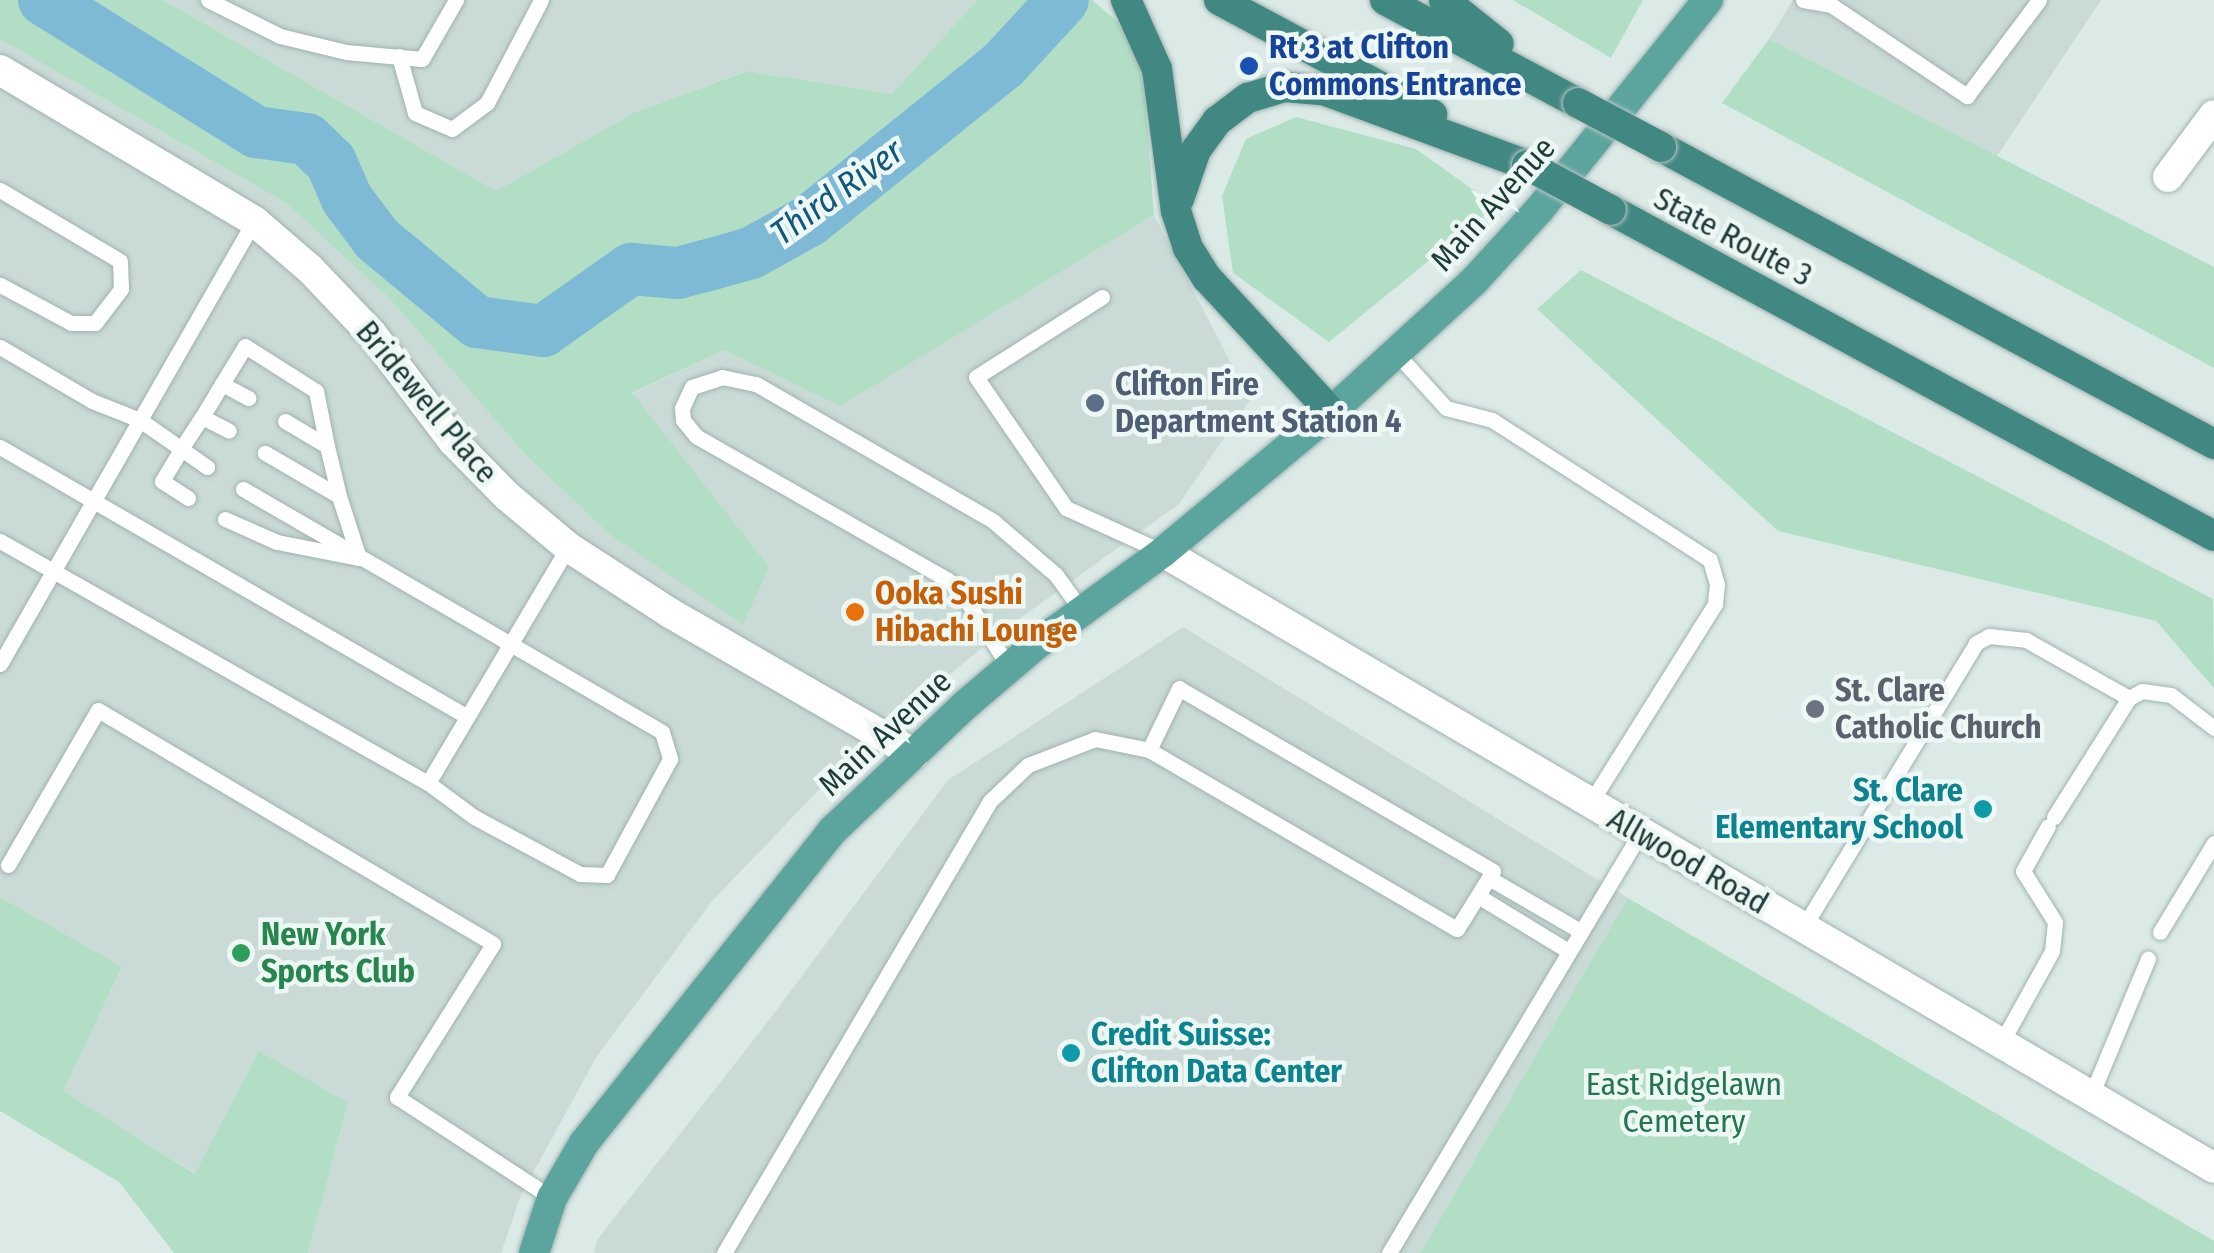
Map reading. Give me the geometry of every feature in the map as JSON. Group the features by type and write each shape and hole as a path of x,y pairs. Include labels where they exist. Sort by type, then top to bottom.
{"highway":[{"path":"1126,0 1157,69 1176,212 1188,248 1206,278 1331,412"},
{"name":"State Route 3","path":"1220,0 2214,536"},
{"name":"State Route 3","path":"1385,0 2214,444"},
{"path":"1444,0 1578,103"},
{"path":"1176,212 1196,150 1217,121 1248,98 1285,87 1323,90 1527,166"}],"main road":[{"name":"Main Avenue","path":"534,1253 552,1198 594,1129 740,942 832,832 1009,668 1163,552 1331,412 1473,282 1539,210 1708,0"}],"street":[{"name":"Bridewell Place","path":"0,70 254,221 310,269 372,334 480,468 568,548 670,613 914,754"},
{"path":"2168,177 2214,115"},
{"name":"Allwood Road","path":"1163,552 2214,1168"}],"lane":[{"path":"208,0 280,36 346,52 422,58 456,0"},
{"path":"399,56 414,113 452,129 487,102 541,0"},
{"path":"1813,1 1831,5 1968,96 2039,0"},
{"path":"0,190 120,262 121,289 95,323 71,323 0,285"},
{"path":"0,664 254,221"},
{"path":"1102,297 976,377 1066,508 1163,552"},
{"path":"188,498 162,481 246,346 316,391 339,496 359,558"},
{"path":"0,347 92,401 140,420 207,467"},
{"path":"1397,354 1446,408 1492,420 1710,560 1716,584 1714,604 1590,803"},
{"path":"1009,668 961,592 948,580 696,436 683,420 682,408 692,387 722,378 756,384 994,521 1056,576 1082,612"},
{"path":"222,384 248,398"},
{"path":"202,417 228,431"},
{"path":"284,420 327,446"},
{"path":"0,447 466,716"},
{"path":"265,452 339,496"},
{"path":"0,541 428,783 474,817 580,874 607,874 670,759 662,732 508,647 243,489"},
{"path":"225,518 276,542 359,558"},
{"path":"428,783 568,548"},
{"path":"1803,928 1976,643 1989,636 2026,640 2128,698"},
{"path":"724,1253 990,801 1028,765 1095,739 1148,750 1457,929 1493,871 1179,688 1148,750"},
{"path":"2000,1045 2052,951 2055,922 2023,870 2128,698 2142,691 2171,696 2214,728"},
{"path":"8,865 98,710 493,944 397,1098 552,1198"},
{"path":"1388,1253 1640,832"},
{"path":"2160,932 2214,843"},
{"path":"1489,878 1580,931"},
{"path":"1478,896 1568,952"},
{"path":"2090,1098 2148,959"}],"shaded area":[{"path":"163,0 977,0 892,94 746,71 633,113 496,191"},
{"path":"1793,0 2101,0 1997,156 1769,39"},
{"path":"0,39 286,203 389,298 526,455 610,535 742,623 768,567 632,394 724,350 840,405 1154,215 1250,400 1179,504 1004,630 857,750 713,900 597,1056 521,1195 501,1253 308,1253 348,1104 259,1051 196,1174 62,1091 122,968 0,897"},
{"path":"1183,627 1628,898 1420,1253 594,1253 597,1240 766,1024 948,780"}],"green space":[{"path":"0,0 163,0 496,191 633,113 747,71 892,94 977,0 1092,0 1116,20 1142,58 1154,215 840,406 724,350 632,393 769,567 743,624 610,535 526,455 389,298 286,203 0,39"},
{"path":"1513,0 1643,0 1611,58"},
{"path":"1769,39 2214,267 2214,368 1722,103"},
{"path":"1296,117 1416,149 1496,206 1329,342 1233,273 1222,196 1246,139"},
{"path":"1581,270 2213,599 2214,688 2156,621 1778,531 1537,309"},
{"path":"0,897 122,967 63,1091 195,1174 259,1051 348,1103 308,1253 174,1253 119,1182 0,1111"},
{"name":"East Ridgelawn Cemetery","path":"1628,898 2214,1241 2214,1253 1420,1253"}],"waterway":[{"name":"Third River","path":"44,0 256,132 307,139 331,162 347,199 377,239 477,322 543,331 631,269 678,273 705,266 751,253 809,221 1003,65 1063,0"}],"place":[{"name":"Rt 3 at Clifton Commons Entrance","path":"1249,66"},
{"name":"Clifton Fire Department Station 4","path":"1095,403"},
{"name":"Ooka Sushi Hibachi Lounge","path":"855,612"},
{"name":"St. Clare Catholic Church","path":"1815,709"},
{"name":"St. Clare Elementary School","path":"1983,809"},
{"name":"New York Sports Club","path":"241,953"},
{"name":"Credit Suisse: Clifton Data Center","path":"1071,1053"}]}
